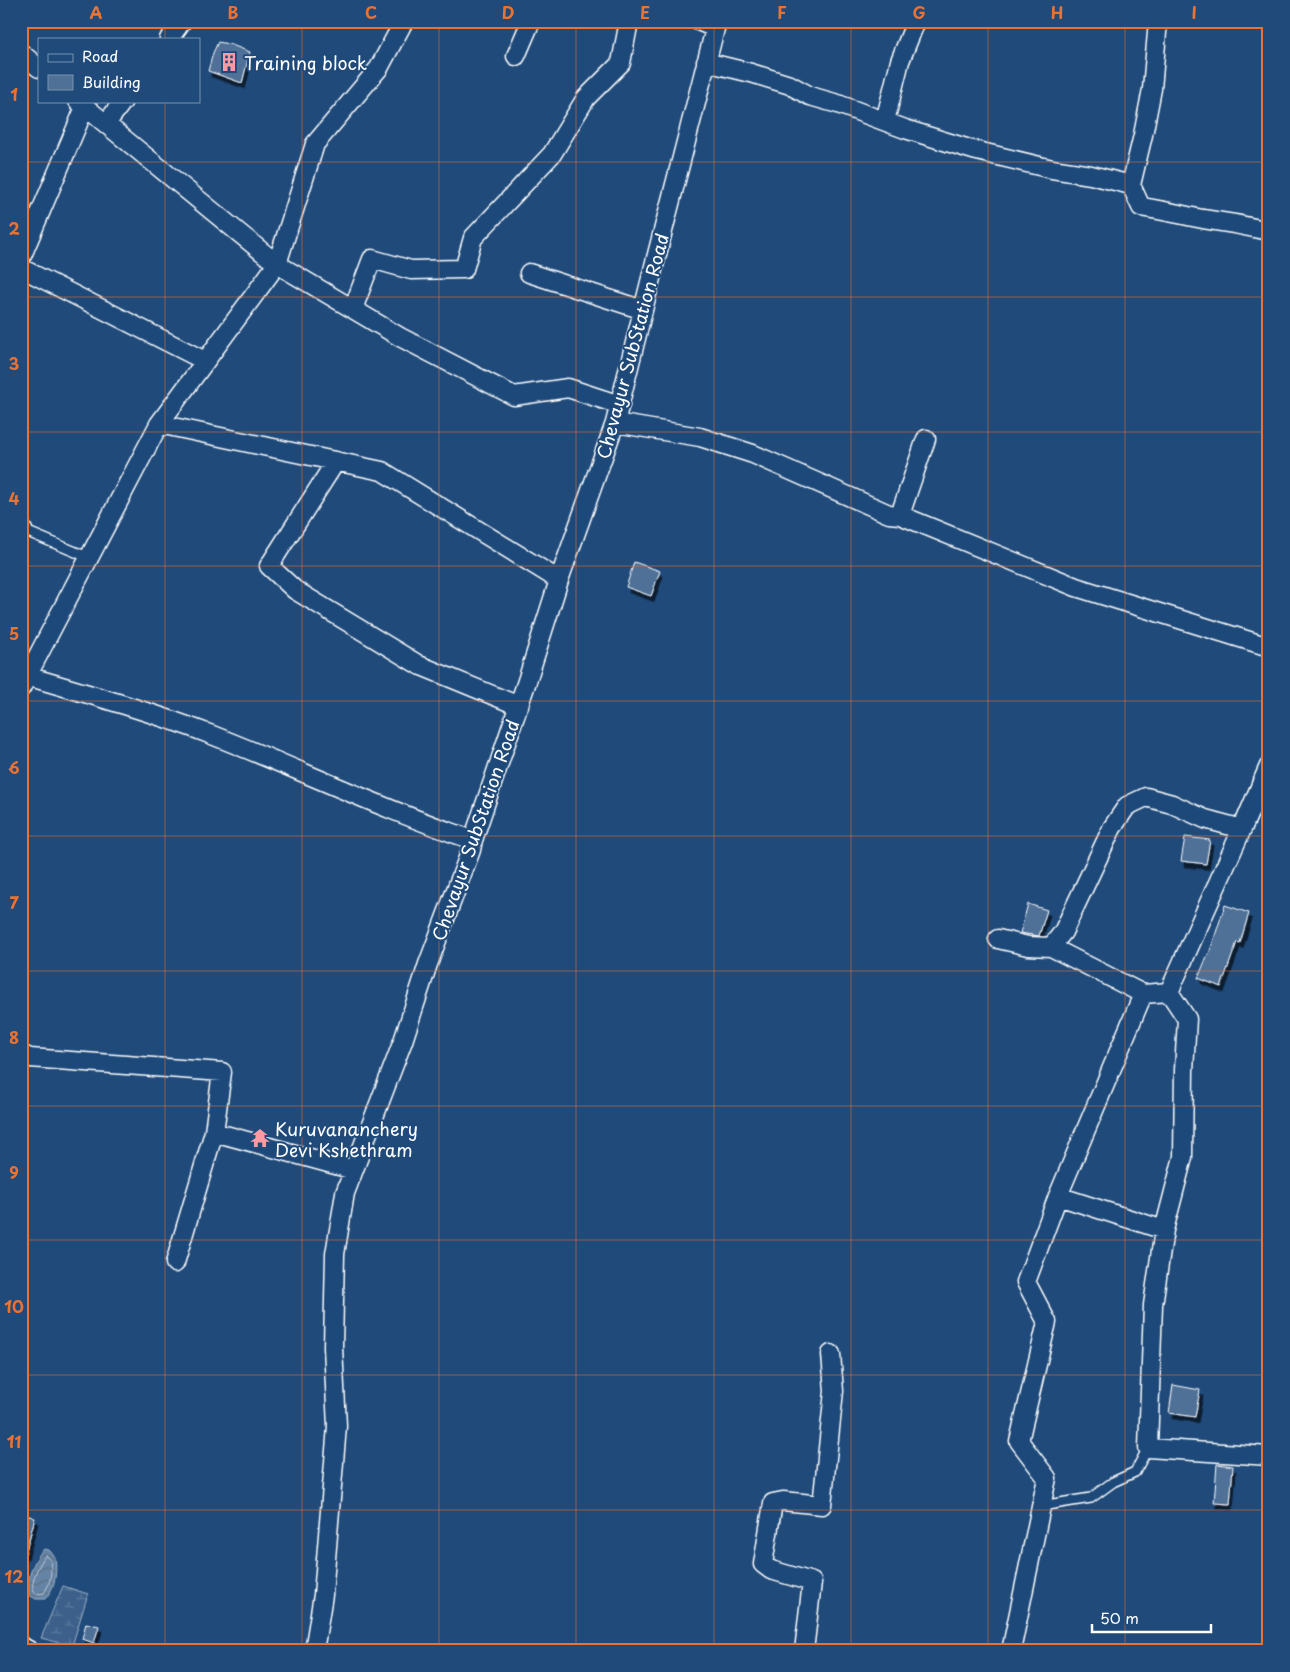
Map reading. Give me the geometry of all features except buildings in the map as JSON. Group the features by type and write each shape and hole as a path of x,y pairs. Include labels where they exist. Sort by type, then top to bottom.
{"street":[{"path":"170,38 182,21"},
{"path":"404,21 378,68 315,144 277,264 159,424 24,682 94,695 211,734 429,825 473,840"},
{"path":"516,56 531,21"},
{"path":"353,309 372,259 411,270 464,269 473,238 552,154 586,98 621,63 629,21"},
{"path":"698,21 716,25"},
{"path":"885,122 900,60 916,21"},
{"path":"1158,21 1152,89 1131,185 1141,207 1236,223 1269,231"},
{"name":"Chevayur SubStation Road","path":"314,1651 323,1595 337,1426 334,1347 335,1254 345,1193 403,1041 428,964 471,850 559,580 615,423 716,25"},
{"path":"21,53 38,67"},
{"path":"706,62 790,85 810,96 973,150 1131,185"},
{"path":"106,124 122,102"},
{"path":"21,258 82,104 277,264 400,337 514,396 568,388 620,405"},
{"path":"21,268 205,361"},
{"path":"529,273 643,310"},
{"path":"615,423 700,437 753,454 889,514 900,515 1076,586 1269,647"},
{"path":"159,424 382,471 559,580"},
{"path":"900,515 926,439"},
{"path":"336,461 269,566 296,590 419,665 519,706"},
{"path":"1170,992 1269,766"},
{"path":"1051,947 1063,932 1112,828 1127,806 1146,797 1172,804 1205,819 1242,829"},
{"path":"998,939 1028,946 1051,947 1143,994 1170,992"},
{"path":"1170,992 1186,1019 1183,1157 1164,1230 1153,1304 1148,1448 1269,1456"},
{"path":"1011,1651 1047,1478 1019,1441 1046,1322 1026,1282 1058,1196 1143,994"},
{"path":"21,1054 30,1058 222,1072 214,1132 174,1263"},
{"path":"214,1132 354,1170"},
{"path":"1058,1196 1164,1230"},
{"path":"804,1651 812,1582 771,1570 763,1564 773,1503 783,1501 822,1505 834,1391 831,1354"},
{"path":"21,1646 30,1651"}],"lane":[{"path":"22,529 90,558"},
{"path":"1041,1506 1091,1498 1113,1482 1135,1472 1148,1448"}],"green space":[{"path":"63,1586 88,1594 72,1646 41,1638"}],"water":[{"path":"44,1549 49,1550 55,1557 55,1579 45,1599 36,1599 29,1595 31,1570"}],"place":[{"name":"Training block","path":"229,62"},
{"name":"Kuruvananchery Devi Kshethram","path":"260,1138"}]}
